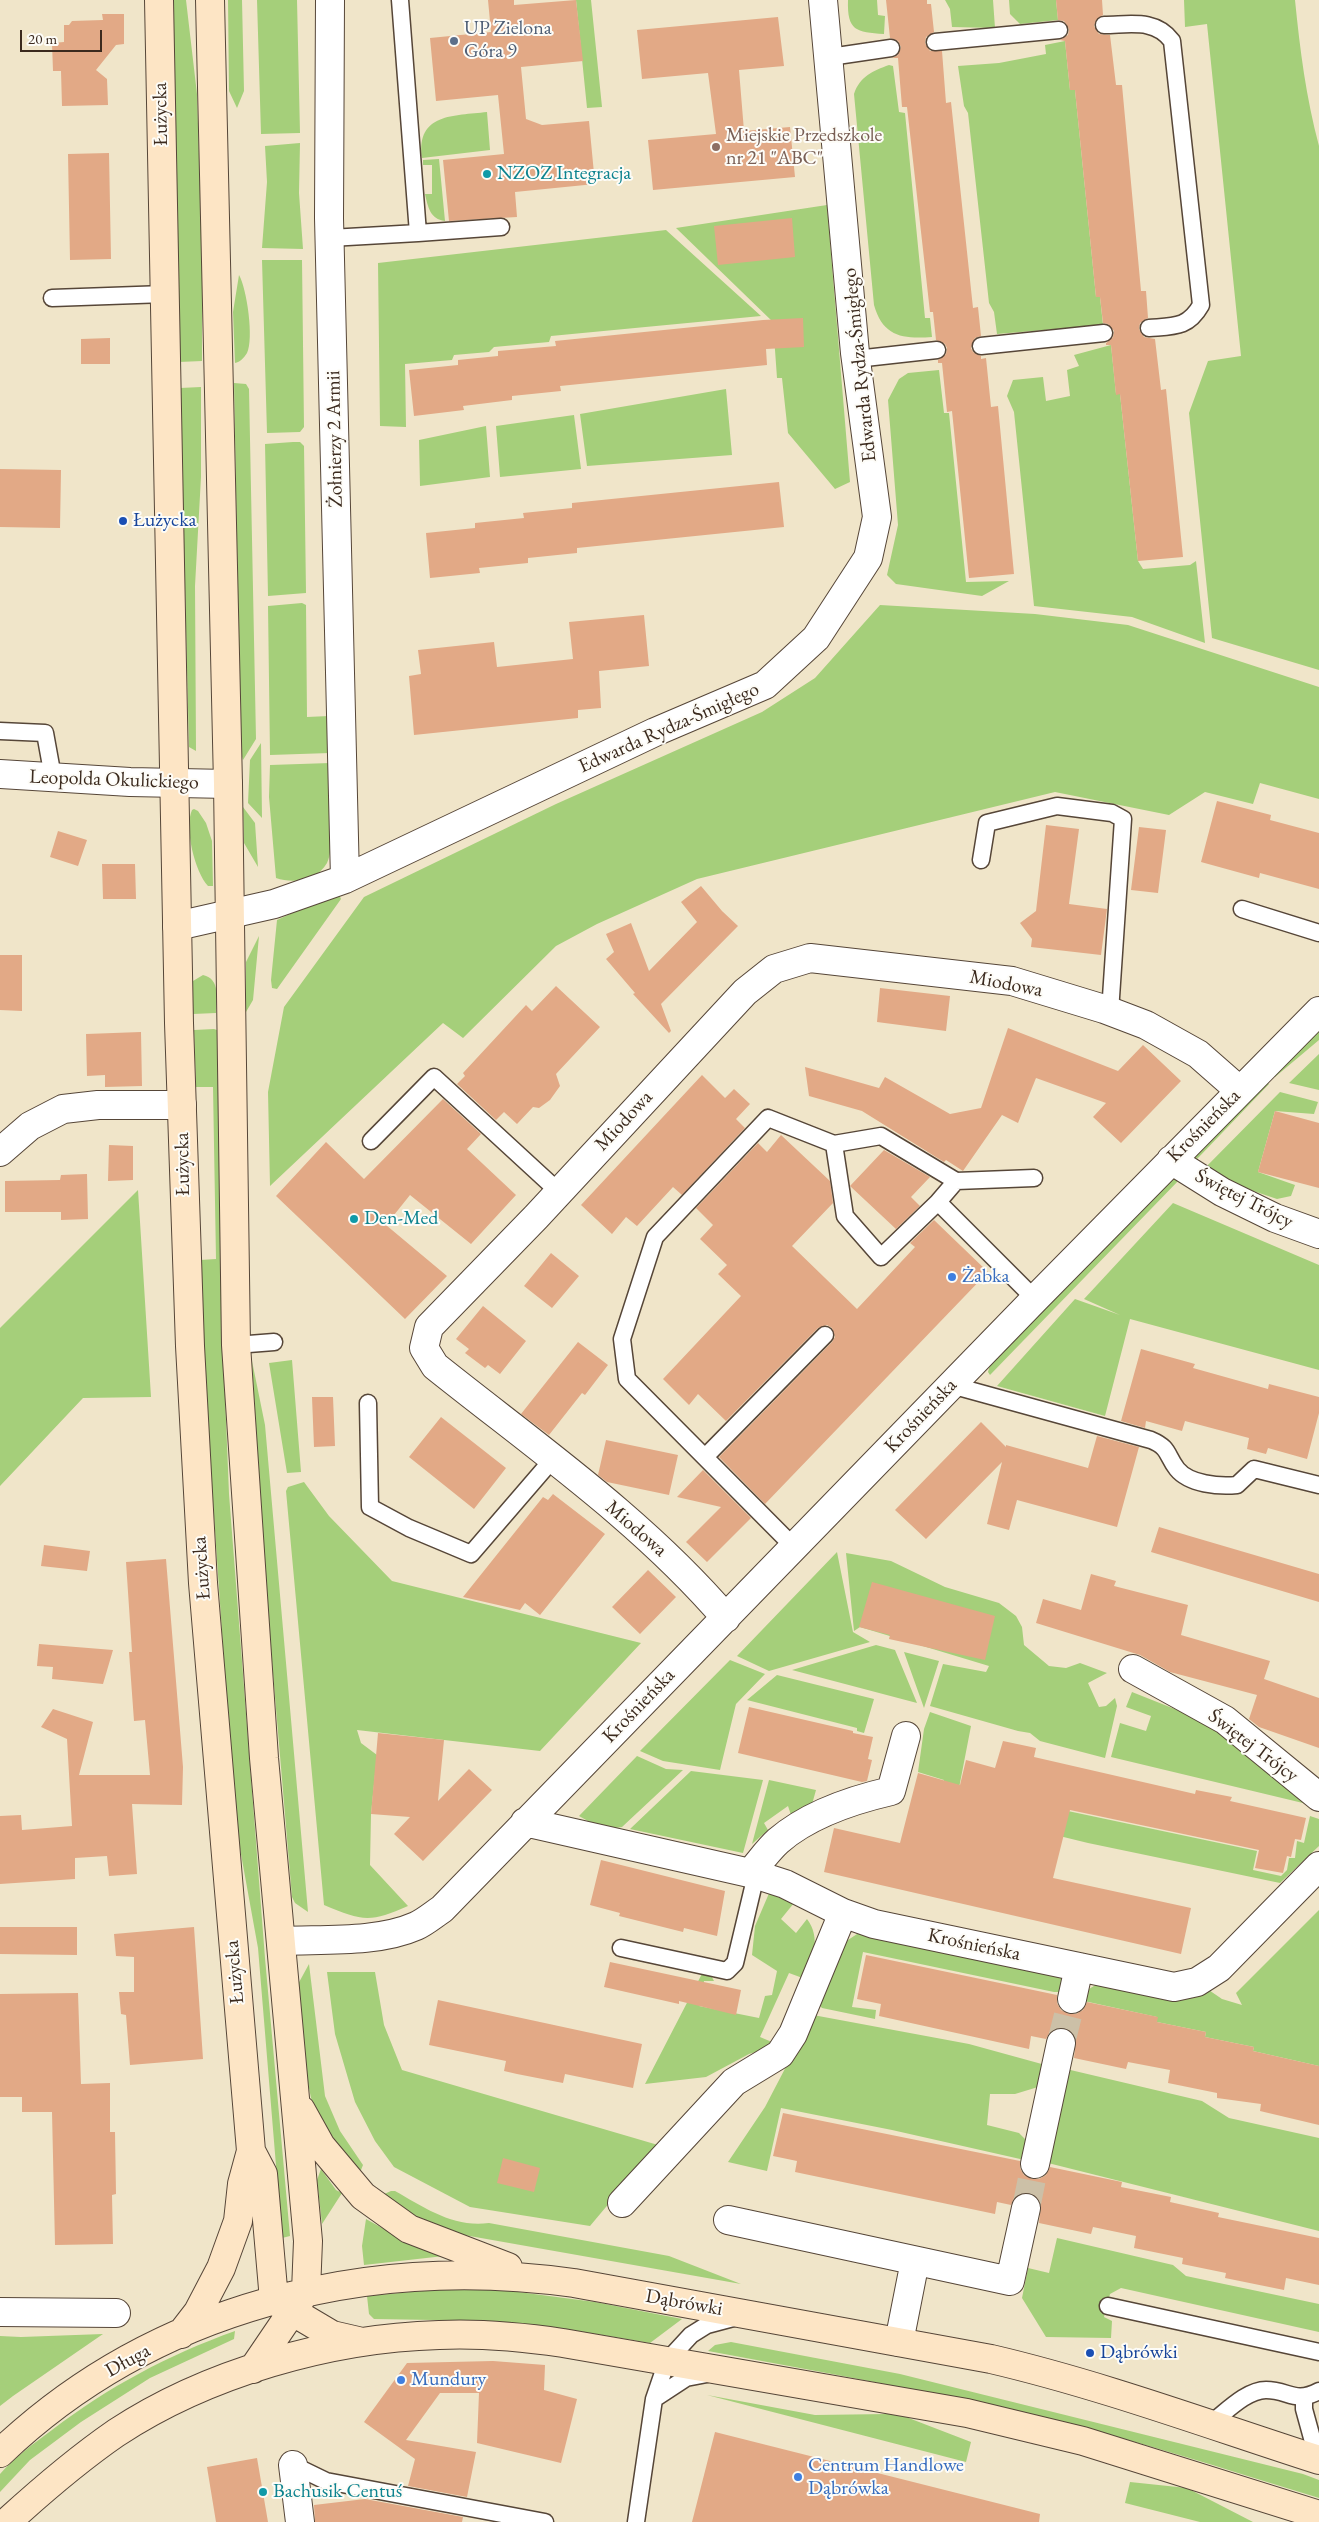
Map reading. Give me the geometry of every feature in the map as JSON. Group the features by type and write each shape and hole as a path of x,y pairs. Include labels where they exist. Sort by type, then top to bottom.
{"main road":[{"name":"Łużycka","path":"159,0 182,1116 187,1285 203,1582 251,2151 263,2174 291,2301"},
{"path":"210,0 228,784 228,914 236,1345 264,1758 308,2242 291,2301 253,2369"},
{"path":"296,2099 321,2146 363,2196 409,2229 533,2277"},
{"path":"181,2334 198,2312 221,2268 238,2221 242,2184 251,2151"},
{"name":"Dąbrówki","path":"291,2301 370,2280 431,2274 475,2273 533,2277 899,2342 1038,2370 1319,2460"},
{"path":"291,2301 332,2335 360,2342"},
{"name":"Długa","path":"0,2453 52,2409 92,2381 134,2356 181,2334 242,2310 291,2301"},
{"path":"7,2522 56,2477 116,2433 183,2396 253,2369 360,2342 439,2335 516,2337 967,2413 1101,2447 1319,2514"}],"street":[{"name":"Żołnierzy 2 Armii","path":"330,0 330,238 345,879"},
{"name":"Edwarda Rydza-Śmigłego","path":"177,926 274,904 345,879 655,732 765,685 816,638 868,558 877,516 856,359 830,57 823,0"},
{"name":"Leopolda Okulickiego","path":"0,774 53,778 228,784"},
{"name":"Miodowa","path":"726,1618 696,1583 640,1529 435,1366 424,1348 429,1327 559,1192 744,992 774,969 810,958 1012,981 1146,1025 1198,1054 1240,1090"},
{"name":"Krośnieńska","path":"282,1941 373,1937 416,1926 442,1909 951,1385 1319,1011"},
{"path":"0,1152 30,1126 63,1109 98,1105 182,1116"},
{"name":"Świętej Trójcy","path":"1171,1160 1222,1192 1275,1218 1319,1234"},
{"name":"Świętej Trójcy","path":"1133,1669 1225,1720 1319,1797"},
{"path":"753,1874 778,1841 807,1822 860,1798 891,1790 906,1736"},
{"name":"Krośnieńska","path":"525,1822 753,1874 785,1884 843,1913 874,1924 1174,1987 1197,1982 1219,1968 1319,1866"},
{"path":"622,2203 734,2082 780,2054 793,2034 843,1913"},
{"path":"1072,1999 1079,1967"},
{"path":"1035,2164 1061,2043"},
{"path":"728,2220 1010,2282 1026,2208"},
{"path":"899,2342 915,2261"},
{"path":"0,2312 116,2313"},
{"path":"293,2465 300,2522"}],"lane":[{"path":"400,0 418,233"},
{"path":"1104,25 1150,24 1166,34 1172,41 1201,305 1193,318 1181,325 1149,328"},
{"path":"935,42 1059,30"},
{"path":"830,57 891,48"},
{"path":"330,238 501,227"},
{"path":"52,298 165,294"},
{"path":"981,346 1104,333"},
{"path":"856,359 937,350"},
{"path":"0,731 45,732 53,778"},
{"path":"981,860 987,823 1057,806 1112,813 1123,819 1110,1012"},
{"path":"1242,909 1319,933"},
{"path":"370,1141 434,1077 559,1192"},
{"path":"794,1547 627,1379 622,1339 654,1237 768,1118 834,1144 881,1136 956,1181 1034,1178"},
{"path":"834,1144 845,1216 881,1257 938,1202 956,1181"},
{"path":"938,1202 1035,1299"},
{"path":"705,1457 825,1335"},
{"path":"236,1345 274,1342"},
{"path":"951,1385 1151,1440 1163,1445 1178,1470 1213,1485 1237,1485 1254,1469 1319,1485"},
{"path":"368,1403 370,1507 408,1528 471,1554 552,1460"},
{"path":"621,1948 727,1971 735,1963 753,1874"},
{"path":"1108,2306 1319,2352"},
{"path":"636,2522 654,2400 667,2361 691,2334 707,2326 746,2314"},
{"path":"654,2400 686,2378 723,2371"},
{"path":"1210,2424 1247,2396 1266,2390 1304,2398 1319,2391"},
{"path":"1304,2398 1304,2409 1319,2460"},
{"path":"293,2465 326,2481 545,2522"}],"green space":[{"path":"172,0 186,0 197,94 202,245 202,361 179,362"},
{"path":"228,0 242,0 244,91 237,108 229,91"},
{"path":"257,0 297,0 300,133 261,134"},
{"path":"576,0 591,0 602,107 587,108"},
{"path":"848,0 877,0 878,15 885,16 884,34 860,31 855,28 849,18"},
{"path":"945,0 993,0 995,28 952,27 950,9"},
{"path":"1009,0 1056,0 1058,20 1020,24 1010,14"},
{"path":"1184,0 1295,0 1310,110 1319,146 1319,670 1212,638 1189,413 1208,361 1241,356 1207,24 1185,27"},
{"path":"1065,41 1070,90 1075,90 1096,297 1100,297 1103,325 997,334 994,312 989,303 968,113 964,106 958,66 999,63 1046,54 1045,45"},
{"path":"889,65 893,66 899,112 905,113 925,318 930,318 932,337 912,337 896,334 883,324 874,305 854,94 863,78"},
{"path":"487,112 490,150 422,158 422,143 425,132 431,125 450,116"},
{"path":"300,143 299,193 303,249 262,248 267,182 265,146"},
{"path":"439,159 445,221 433,215 425,194 432,194 432,165 423,165 423,160"},
{"path":"827,205 850,482 835,489 788,433 782,378 777,378 773,322 676,228"},
{"path":"666,230 761,316 551,336 549,342 494,347 489,352 454,355 452,360 405,364 406,427 380,426 378,263"},
{"path":"262,260 302,260 304,427 300,432 267,433"},
{"path":"239,275 247,302 250,337 247,353 242,360 235,363 233,312"},
{"path":"1111,345 1116,394 1120,394 1138,561 1143,569 1190,565 1196,561 1205,643 1132,617 1034,606 1014,412 1007,396 1013,380 1043,377 1046,401 1070,396 1067,370 1079,366 1074,355"},
{"path":"939,370 944,413 949,413 966,582 1009,581 982,596 896,584 887,575 898,525 888,400 899,379 908,373"},
{"path":"234,383 246,384 249,389 256,739 243,760 241,753"},
{"path":"201,387 201,477 195,586 196,751 189,747 180,388"},
{"path":"726,389 732,455 587,466 580,414"},
{"path":"574,415 581,469 500,477 496,426"},
{"path":"486,426 490,477 420,486 419,440"},
{"path":"300,442 304,446 306,593 268,596 265,444"},
{"path":"302,603 306,605 307,717 329,716 330,753 270,755 268,606"},
{"path":"880,605 1035,614 1128,625 1319,687 1319,799 1260,783 1253,804 1205,792 1169,815 1055,792 697,879 597,924 556,946 463,1038 443,1023 270,1186 268,1092 284,1007 364,897 556,804 762,712 815,678"},
{"path":"261,743 262,818 248,803 250,760"},
{"path":"330,763 332,829 330,855 327,863 323,869 311,877 297,881 276,878 269,797 270,765"},
{"path":"243,807 255,823 258,867 244,843"},
{"path":"192,810 198,811 206,823 212,841 213,886 208,886 203,879 192,850 189,828"},
{"path":"338,892 341,899 277,989 272,988 271,980 277,920"},
{"path":"259,936 253,1000 246,1012 246,962"},
{"path":"203,975 209,977 215,985 217,996 216,1013 193,1014 193,981"},
{"path":"1319,1024 1319,1040 1275,1077 1270,1073"},
{"path":"194,1030 217,1030 223,1346 229,1494 265,1958 290,2236 282,2238 258,1948 235,1821 204,1371 200,1260 216,1259 213,1087 196,1087"},
{"path":"1319,1054 1319,1090 1289,1083"},
{"path":"1265,1080 1269,1084 1197,1159 1194,1158 1192,1154"},
{"path":"1280,1092 1318,1102 1314,1114 1275,1111 1258,1172 1295,1185 1291,1196 1277,1199 1200,1173"},
{"path":"1174,1176 1181,1178 990,1375 988,1372 991,1361"},
{"path":"138,1190 151,1397 83,1398 0,1486 0,1328"},
{"path":"1173,1203 1319,1265 1319,1370 1130,1319 1105,1416 997,1386 1075,1299 1120,1315 1084,1299"},
{"path":"292,1360 301,1472 287,1473 269,1363"},
{"path":"252,1361 265,1425 308,1912 295,1903 292,1897 264,1567"},
{"path":"304,1482 329,1516 392,1581 641,1643 540,1751 357,1730 361,1743 377,1755 371,1814 370,1865 408,1906 375,1917 357,1917 324,1905 286,1491 288,1487"},
{"path":"837,1552 853,1632 870,1642 769,1671 737,1656"},
{"path":"846,1553 891,1561 945,1587 999,1603 1016,1616 1022,1627 1024,1645 1049,1666 1066,1668 1080,1663 1107,1673 1088,1683 1099,1707 1106,1706 1115,1698 1117,1706 1105,1758 1040,1741 1030,1733 930,1706 943,1664 986,1672 989,1666 860,1627 854,1631"},
{"path":"876,1645 895,1650 917,1703 792,1670"},
{"path":"904,1652 939,1661 924,1708"},
{"path":"730,1660 765,1674 736,1704 720,1770 663,1761 640,1751"},
{"path":"777,1675 874,1699 864,1733 857,1731 857,1728 747,1700"},
{"path":"1132,1692 1225,1729 1307,1804 1111,1757 1120,1723 1146,1731 1151,1716 1126,1707"},
{"path":"930,1712 971,1726 959,1788 1257,1851 1253,1870 1281,1876 1287,1870 1289,1858 1295,1858 1297,1841 1304,1843 1310,1816 1319,1819 1319,1846 1280,1883 1088,1843 937,1806 944,1780 918,1772 924,1729"},
{"path":"637,1756 666,1769 683,1770 622,1827 609,1829 595,1825 579,1816"},
{"path":"691,1771 763,1780 743,1853 630,1829"},
{"path":"769,1780 816,1790 811,1808 791,1815 788,1806 764,1823 768,1830 752,1844"},
{"path":"770,1891 794,1903 781,1919 796,1933 807,1919 814,1933 815,1941 814,1957 808,1980 789,1973 760,2037 779,2045 749,2054 706,2077 645,2084 706,1966 714,1981 704,1981 699,2006 759,2018 765,1996 772,1995 777,1971 752,1955 755,1926"},
{"path":"1319,1910 1319,2066 1253,2051 1254,2047 1205,2037 1206,2032 1157,2022 1157,2017 1084,2001 1089,1989 1102,1981 1200,1984 1222,1999 1242,2005 1236,1993"},
{"path":"860,1932 1061,1976 1062,1983 1059,1992 1054,1992 863,1952 852,2007 876,2010 875,2019 822,2008 818,2004 845,1942"},
{"path":"309,1964 325,2096 340,2131 363,2165 357,2180 328,2136 311,2098 303,2058 297,1986"},
{"path":"327,1972 375,1972 384,2025 402,2070 658,2145 590,2226 470,2207 394,2167 375,2141 355,2102 335,2034"},
{"path":"813,2015 969,2044 1049,2066 1038,2087 1015,2094 990,2094 987,2125 1019,2133 1030,2144 1029,2161 892,2130 781,2108 767,2171 728,2162 765,2107"},
{"path":"1062,2068 1202,2101 1229,2118 1319,2138 1319,2231 1048,2163"},
{"path":"321,2169 336,2190 342,2193 322,2224 317,2180"},
{"path":"395,2191 429,2210 452,2220 476,2224 489,2223 669,2256 741,2284 447,2232 415,2219 382,2195"},
{"path":"366,2219 402,2239 444,2256 364,2265 362,2246"},
{"path":"1057,2238 1173,2265 1186,2276 1319,2304 1319,2332 1121,2288 1110,2294 1104,2317 1112,2321 1111,2338 1046,2337 1022,2298 1028,2268 1049,2273"},
{"path":"433,2290 503,2290 595,2302 682,2319 650,2343 572,2330 493,2321 374,2319 369,2314 367,2296"},
{"path":"235,2331 234,2339 150,2378 81,2422 30,2460 0,2492 0,2474 18,2456 73,2414 139,2373 210,2340"},
{"path":"103,2334 13,2396 0,2406 0,2336"},
{"path":"731,2342 900,2374 1303,2474 1319,2480 1319,2498 1176,2454 1067,2424 910,2389 708,2351 715,2345"},
{"path":"707,2395 815,2415 889,2414 906,2417 971,2442 966,2462"},
{"path":"1130,2482 1187,2488 1253,2522 1200,2522 1125,2503"}],"building":[{"path":"488,0 514,0 514,5 576,0 583,61 521,67 526,119 542,125 589,121 595,184 515,192 517,217 449,221 443,160 504,154 498,95 436,101 430,38 491,32"},
{"path":"886,0 927,0 927,4 931,4 934,32 926,37 925,43 930,51 942,51 946,103 951,102 973,308 978,307 981,336 975,338 971,348 973,352 981,356 981,359 986,358 991,407 998,406 1014,574 969,578 952,411 947,412 942,363 938,363 938,360 946,354 947,348 945,344 936,340 933,312 930,312 907,107 902,107 898,58 892,58 898,55 901,47 898,41 890,38"},
{"path":"1056,0 1102,0 1103,15 1096,20 1094,26 1099,34 1110,35 1116,85 1122,85 1141,291 1146,291 1148,318 1140,323 1139,329 1144,337 1155,339 1161,390 1166,389 1183,557 1138,561 1120,394 1116,395 1111,345 1106,345 1113,337 1114,331 1108,324 1103,323 1100,297 1096,297 1075,90 1070,90 1065,41 1060,40 1068,35 1069,29 1064,21 1058,20"},
{"path":"102,14 124,14 124,44 116,45 96,70 107,79 108,105 62,106 61,71 53,71 52,43 64,42 64,25 69,25 72,21 103,20"},
{"path":"778,17 784,66 739,70 744,131 790,127 795,177 653,190 648,140 716,134 708,73 642,79 637,30"},
{"path":"109,153 111,259 70,260 68,154"},
{"path":"792,218 795,257 718,265 714,226"},
{"path":"803,318 804,347 766,349 767,365 560,386 561,391 512,396 512,400 463,406 464,410 414,416 409,370 458,365 458,360 498,356 498,351 556,346 555,341 763,320"},
{"path":"110,338 110,364 81,364 81,339"},
{"path":"0,469 61,470 60,528 0,527"},
{"path":"779,482 784,527 577,548 577,553 528,558 528,563 479,568 480,573 430,578 426,533 475,528 475,523 524,518 523,513 572,508 572,503"},
{"path":"644,615 649,666 599,671 601,708 578,710 578,718 414,735 409,676 421,674 418,650 494,642 497,667 573,659 569,622"},
{"path":"1217,801 1271,815 1270,820 1319,833 1319,889 1260,873 1259,878 1201,862"},
{"path":"1046,825 1079,829 1069,904 1107,909 1101,955 1031,947 1032,939 1020,923 1036,911"},
{"path":"1139,827 1166,830 1158,893 1131,890"},
{"path":"58,831 87,840 78,866 50,857"},
{"path":"102,864 135,864 136,899 103,899"},
{"path":"701,886 722,911 738,926 661,1004 671,1031 669,1033 633,994 635,993 606,959 614,952 606,934 631,923 649,971 697,922 681,902"},
{"path":"0,955 22,955 22,1011 0,1010"},
{"path":"556,986 600,1027 556,1074 560,1086 550,1100 539,1108 533,1107 517,1124 504,1112 496,1120 457,1084 465,1076 463,1073 526,1005 532,1011"},
{"path":"880,988 950,996 946,1031 877,1022"},
{"path":"1008,1028 1118,1071 1143,1045 1181,1081 1121,1143 1093,1117 1106,1103 1036,1078 1018,1123 1002,1115 963,1171 946,1160 944,1162 862,1111 809,1096 805,1067 879,1088 885,1077 950,1114 981,1108"},
{"path":"141,1032 142,1086 105,1087 105,1075 87,1076 86,1034"},
{"path":"702,1075 725,1098 734,1089 750,1104 736,1119 745,1128 682,1195 673,1187 637,1226 626,1217 612,1234 581,1205"},
{"path":"443,1099 481,1134 467,1149 516,1195 471,1244 410,1195 386,1225 447,1276 405,1319 276,1196 326,1142 364,1179"},
{"path":"1275,1111 1319,1123 1319,1188 1258,1172"},
{"path":"781,1135 830,1181 833,1203 792,1246 857,1309 915,1247 910,1243 934,1220 988,1272 765,1504 719,1457 832,1342 835,1337 832,1328 827,1325 818,1328 726,1421 698,1394 689,1405 663,1379 741,1296 718,1274 727,1265 700,1239 713,1225 696,1208 758,1143 767,1152"},
{"path":"109,1145 133,1146 133,1180 108,1181"},
{"path":"884,1150 930,1177 911,1197 920,1206 896,1229 850,1186"},
{"path":"87,1174 88,1219 61,1220 61,1212 5,1212 5,1181 60,1180 61,1175"},
{"path":"551,1253 579,1276 552,1308 524,1286"},
{"path":"483,1306 526,1341 500,1374 488,1365 485,1368 465,1353 469,1349 456,1339"},
{"path":"578,1342 608,1365 585,1395 582,1393 549,1435 521,1414"},
{"path":"1141,1349 1195,1364 1193,1368 1268,1389 1269,1384 1319,1397 1319,1413 1307,1459 1268,1448 1266,1454 1247,1449 1249,1438 1185,1421 1182,1431 1146,1421 1145,1428 1121,1421"},
{"path":"312,1397 333,1397 335,1446 314,1447"},
{"path":"441,1417 506,1468 474,1509 409,1457"},
{"path":"981,1422 1006,1447 1006,1445 1088,1468 1097,1436 1139,1447 1117,1527 1017,1500 1009,1530 987,1524 1002,1462 926,1539 895,1510"},
{"path":"606,1440 678,1455 669,1495 607,1482 598,1475"},
{"path":"703,1470 751,1518 707,1562 686,1542 721,1507 677,1497"},
{"path":"553,1494 605,1534 540,1615 525,1603 520,1610 463,1597 543,1497 548,1500"},
{"path":"1159,1527 1319,1574 1319,1602 1151,1552"},
{"path":"44,1545 90,1551 87,1571 41,1566"},
{"path":"166,1559 183,1767 182,1805 132,1804 137,1874 109,1876 107,1856 75,1858 75,1879 0,1884 0,1816 21,1815 22,1830 72,1826 67,1739 41,1727 53,1709 93,1722 79,1775 150,1775 145,1720 134,1721 129,1652 132,1652 126,1562"},
{"path":"648,1570 676,1597 640,1634 612,1607"},
{"path":"1091,1574 1116,1581 1114,1586 1188,1605 1181,1635 1270,1661 1264,1679 1319,1698 1319,1748 1259,1727 1249,1719 1257,1695 1170,1672 1140,1655 1036,1623 1043,1599 1081,1610"},
{"path":"872,1582 995,1616 985,1660 889,1639 890,1635 859,1627"},
{"path":"39,1644 113,1650 103,1684 52,1679 53,1667 37,1666"},
{"path":"749,1707 873,1737 868,1759 872,1760 867,1781 862,1782 738,1753"},
{"path":"378,1733 444,1740 438,1801 469,1769 492,1790 423,1861 394,1834 410,1817 371,1814"},
{"path":"1003,1741 1036,1748 1034,1757 1195,1794 1196,1790 1232,1797 1230,1801 1306,1818 1301,1840 1295,1839 1291,1857 1287,1856 1283,1873 1255,1868 1259,1850 1070,1810 1053,1878 1191,1908 1181,1954 824,1872 834,1828 900,1843 918,1773 960,1785 966,1760 995,1768"},
{"path":"601,1860 725,1891 717,1936 684,1928 683,1932 619,1916 620,1913 590,1905"},
{"path":"0,1927 77,1927 77,1955 0,1954"},
{"path":"194,1927 203,2059 130,2065 126,2015 121,2014 119,1992 134,1992 134,1957 116,1956 114,1934"},
{"path":"866,1955 1057,1995 1057,2003 1061,2010 1069,2014 1076,2014 1083,2010 1087,2002 1158,2017 1157,2022 1206,2032 1205,2037 1254,2047 1253,2051 1319,2066 1319,2125 1260,2111 1261,2104 1217,2098 1217,2093 1168,2083 1170,2070 1128,2062 1126,2069 1074,2058 1076,2039 1072,2032 1065,2028 1056,2028 1050,2032 1046,2039 1031,2036 1029,2049 879,2016 881,2004 857,1999"},
{"path":"610,1962 741,1990 736,2015 679,2001 679,2004 604,1987"},
{"path":"78,1993 81,2084 110,2083 110,2132 115,2132 116,2194 112,2195 113,2244 55,2245 52,2112 22,2112 22,2097 0,2097 0,1994"},
{"path":"438,2000 642,2044 633,2088 565,2074 563,2083 517,2074 504,2071 506,2061 429,2045"},
{"path":"783,2113 1020,2161 1020,2168 1024,2175 1032,2179 1039,2179 1046,2175 1050,2167 1122,2182 1121,2187 1171,2197 1170,2202 1219,2213 1218,2217 1319,2238 1319,2285 1286,2278 1284,2290 1225,2278 1226,2273 1182,2264 1183,2258 1134,2248 1136,2236 1093,2227 1091,2234 1039,2223 1041,2204 1037,2197 1030,2193 1021,2193 1014,2198 1011,2205 997,2202 995,2214 795,2172 797,2161 773,2156"},
{"path":"503,2158 540,2168 534,2192 497,2183"},
{"path":"493,2361 545,2365 544,2390 577,2399 561,2463 477,2443 479,2393 440,2393 406,2440 476,2452 467,2497 408,2486 415,2459 364,2422 407,2363"},
{"name":"Centrum Handlowe Dąbrówka","path":"715,2432 1040,2514 1039,2522 692,2522"},
{"path":"257,2458 268,2522 216,2522 207,2467"},
{"path":"365,2499 463,2517 462,2522 315,2522 314,2505"}],"tunnel":[{"path":"1061,2043 1072,1999"},
{"path":"1026,2208 1035,2164"}],"place":[{"name":"UP Zielona Góra 9","path":"454,41"},
{"name":"Miejskie Przedszkole nr 21 \"ABC\"","path":"716,147"},
{"name":"NZOZ Integracja","path":"487,174"},
{"name":"Łużycka","path":"123,521"},
{"name":"Den-Med","path":"354,1219"},
{"name":"Żabka","path":"952,1277"},
{"name":"Dąbrówki","path":"1090,2353"},
{"name":"Mundury","path":"401,2380"},
{"name":"Centrum Handlowe Dąbrówka","path":"798,2477"},
{"name":"Bachusik Centuś","path":"263,2492"}]}
